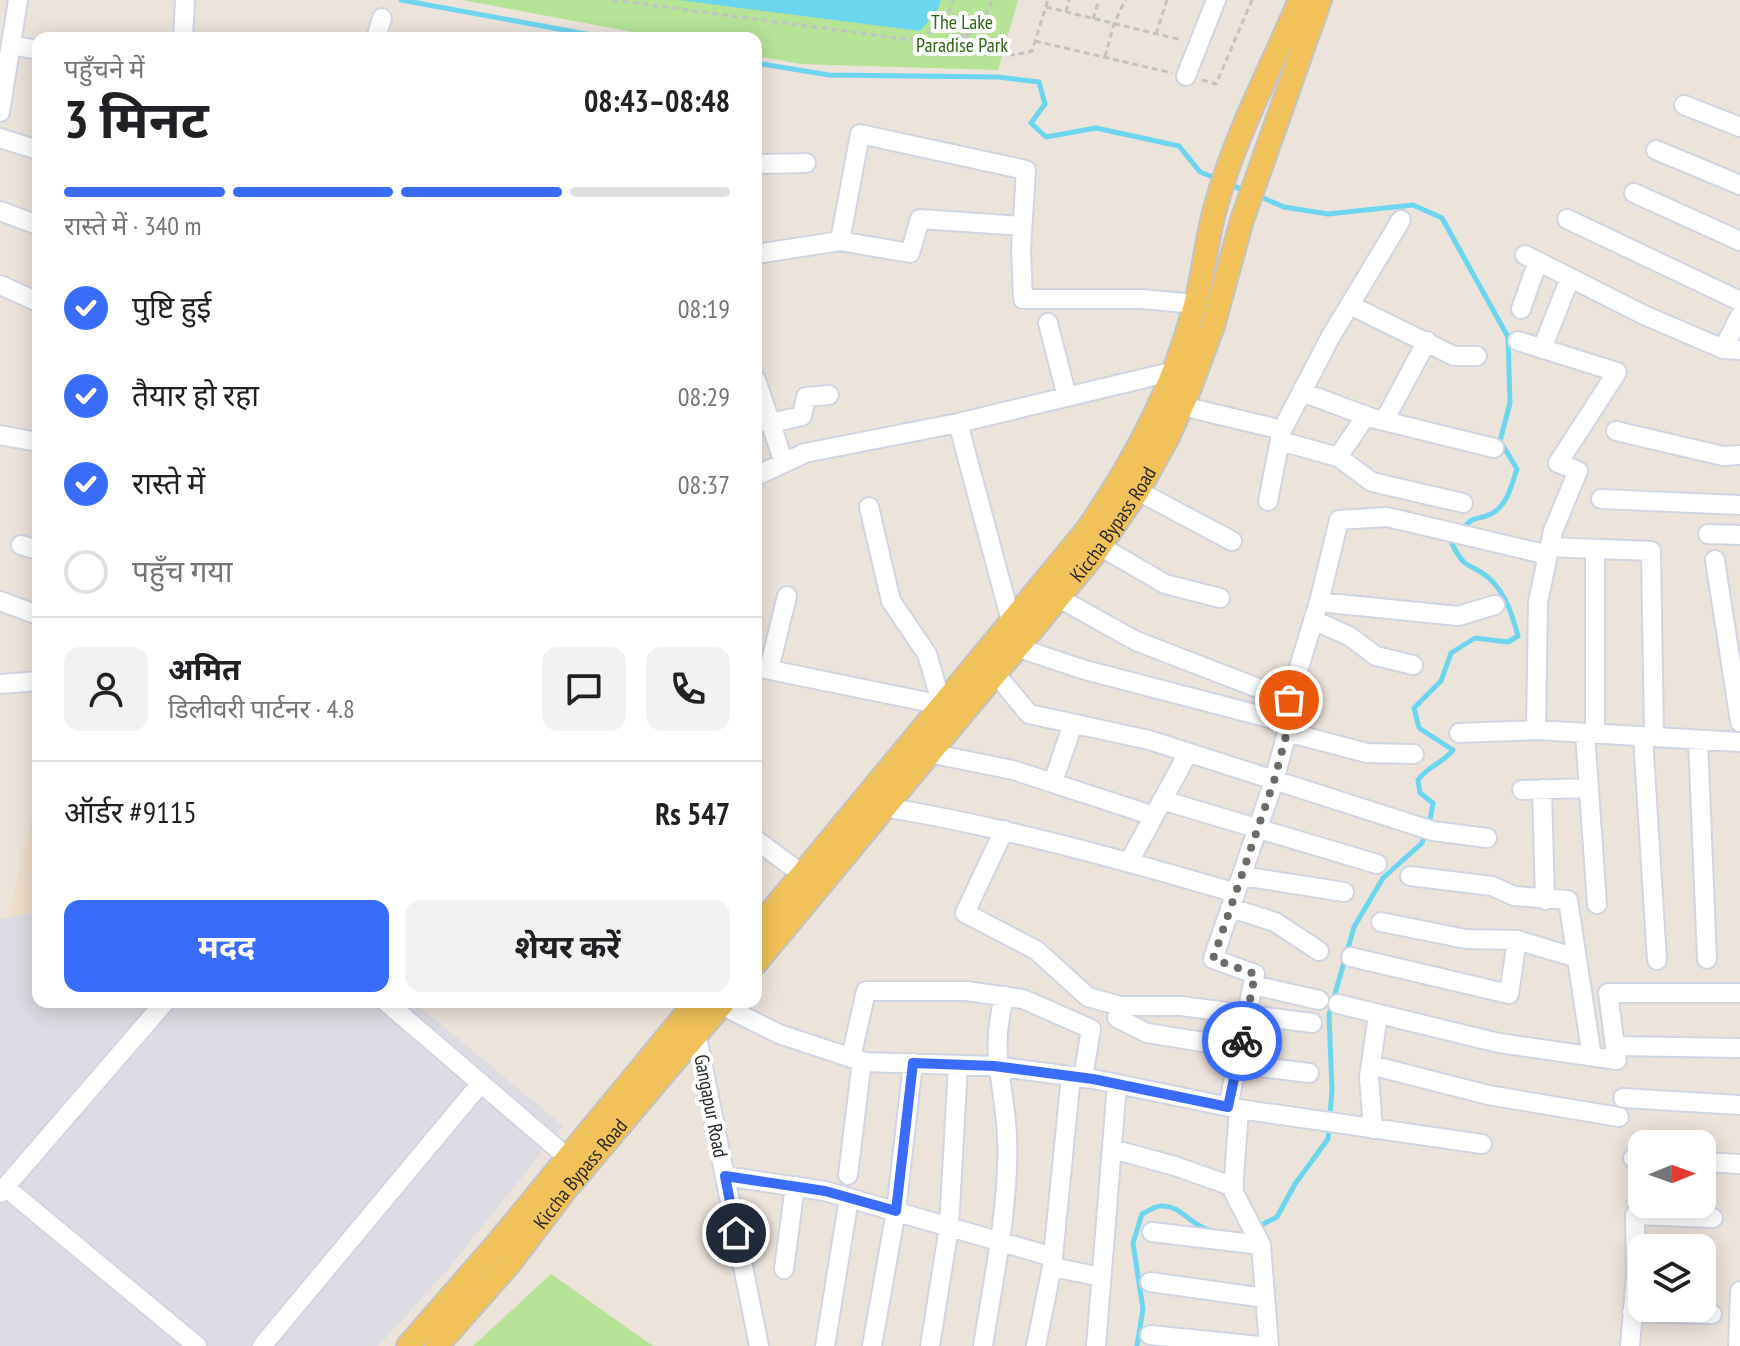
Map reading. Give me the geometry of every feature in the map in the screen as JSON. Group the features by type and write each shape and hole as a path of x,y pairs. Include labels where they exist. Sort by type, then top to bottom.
{"main road":[{"path":"762,923 802,874 877,800 950,712 1011,621 1087,530 1136,481 1149,431 1175,371 1196,304 1215,210 1234,151 1300,0"},
{"name":"Kiccha Bypass Road","path":"762,955 877,800 929,753 950,712 995,673 1100,546 1182,406 1213,326 1242,220 1320,0"},
{"path":"408,1346 567,1157 660,1060 692,1008"},
{"name":"Kiccha Bypass Road","path":"437,1346 510,1263 660,1060 696,1035 716,1008"}],"street":[{"path":"0,112 18,0"},
{"path":"183,32 185,0"},
{"path":"1186,76 1216,0"},
{"path":"378,32 382,18"},
{"path":"11,45 32,49"},
{"path":"1684,105 1740,127"},
{"path":"840,241 860,134 1026,170 1021,249 1023,299 1142,299 1196,304"},
{"path":"0,138 32,148"},
{"path":"1656,150 1740,185"},
{"path":"762,164 806,163"},
{"path":"1634,193 1740,241"},
{"path":"0,211 32,223"},
{"path":"762,253 840,241 910,253 920,219 1022,226"},
{"path":"1567,219 1740,301"},
{"path":"1268,501 1281,435 1350,305 1401,220"},
{"path":"1521,309 1532,258 1644,315 1732,349 1740,316"},
{"path":"1542,349 1570,278"},
{"path":"1,287 32,300"},
{"path":"1350,305 1454,356 1477,356"},
{"path":"1048,323 1067,397"},
{"path":"1338,457 1375,419 1427,341"},
{"path":"1518,341 1617,372 1558,463 1578,471 1553,531 1538,602 1536,730"},
{"path":"762,473 805,453 958,423 1175,371"},
{"path":"1302,392 1375,419 1494,448"},
{"path":"784,463 764,422 802,416 806,397 829,395"},
{"path":"1182,406 1281,435 1338,457 1372,482 1463,503"},
{"path":"958,423 1011,621"},
{"path":"1616,431 1723,456 1740,455"},
{"path":"0,435 32,441"},
{"path":"1136,481 1232,541"},
{"path":"1601,499 1740,505"},
{"path":"869,507 891,601 927,654 950,712"},
{"path":"1269,1346 1259,1242 1233,1191 1238,1056 1255,974 1213,959 1274,781 1289,700 1319,602 1339,520 1387,517 1470,538 1548,551 1651,551 1649,737 1657,960"},
{"path":"1708,534 1740,535"},
{"path":"1100,546 1165,584 1220,598"},
{"path":"1595,549 1589,788 1597,904"},
{"path":"1715,560 1740,722"},
{"path":"762,664 787,596"},
{"path":"1057,597 1136,641 1289,700"},
{"path":"0,601 32,613"},
{"path":"1319,602 1458,616 1495,605"},
{"path":"1313,620 1349,636 1376,656 1413,665"},
{"path":"1016,647 1367,753 1414,754"},
{"path":"762,669 950,712"},
{"path":"995,673 1029,714 1149,740 1425,828 1487,838"},
{"path":"0,684 32,681"},
{"path":"1053,782 1073,724"},
{"path":"1459,733 1536,730 1740,742"},
{"path":"1698,740 1707,959"},
{"path":"929,753 1013,770 1122,808 1158,808 1258,827 1377,864"},
{"path":"1129,862 1188,753"},
{"path":"1522,790 1589,788"},
{"path":"1542,789 1545,900"},
{"path":"877,800 1129,862 1236,892 1344,892"},
{"path":"1004,830 965,913 1036,950 1088,997 1120,1006 1181,1006 1247,1017 1312,1023"},
{"path":"762,844 802,874"},
{"path":"1410,876 1492,886 1514,896 1568,900 1592,1057"},
{"path":"1236,892 1319,951"},
{"path":"1381,922 1466,939 1517,940 1577,958"},
{"path":"1351,957 1509,994 1517,940"},
{"path":"1253,985 1319,1000"},
{"path":"848,1175 866,991 966,991 1023,999 1091,1029 1077,1077 1052,1262 1036,1346"},
{"path":"1338,1004 1499,1043 1617,1060 1608,993 1740,993"},
{"path":"983,1346 999,1241 1007,1137 998,1066 997,1023 1005,996"},
{"path":"1120,1006 1117,1018 1147,1033 1309,1073"},
{"path":"160,1008 3,1190 197,1346"},
{"path":"393,1008 567,1157"},
{"name":"Gangapur Road","path":"694,1008 696,1035 759,1346"},
{"path":"730,1008 779,1034 857,1059 998,1066 1117,1084 1234,1108 1482,1144"},
{"path":"1373,1129 1371,1065 1378,1015"},
{"path":"1615,1046 1740,1048"},
{"path":"872,1346 896,1211 913,1063"},
{"path":"930,1346 949,1227 958,1065"},
{"path":"1371,1065 1488,1095 1621,1107 1740,1105"},
{"path":"262,1346 481,1083"},
{"path":"1096,1346 1117,1084"},
{"path":"1112,1149 1175,1166 1234,1187"},
{"path":"1716,1163 1740,1164"},
{"path":"725,1176 849,1198 999,1241 1101,1277"},
{"path":"784,1269 795,1186"},
{"path":"825,1346 849,1198"},
{"path":"1152,1232 1259,1242"},
{"path":"1150,1282 1265,1298"},
{"path":"1738,1346 1740,1291"},
{"path":"1630,1346 1631,1322"},
{"path":"1150,1335 1259,1346"}],"path":[{"path":"613,0 919,41 947,18 953,0"},
{"path":"940,24 960,36 979,31 992,0"},
{"path":"964,35 977,46 1008,57 1032,51 1048,0"},
{"path":"1066,12 1069,0"},
{"path":"1093,19 1099,0"},
{"path":"1105,57 1114,24 1125,0"},
{"path":"1156,34 1167,0"},
{"path":"1035,41 1216,84 1252,0"},
{"path":"1046,7 1200,45"}],"shaded area":[{"path":"32,816 32,912 8,918"},
{"path":"32,912 32,1008 421,1008 563,1126 448,1269 378,1346 0,1346 0,920"}],"green space":[{"name":"The Lake Paradise Park","path":"463,0 1018,0 998,70 801,64 762,57 762,32 632,32"},
{"path":"551,1274 653,1346 473,1346"}],"water":[{"path":"679,0 941,0 937,11 920,31"}],"waterway":[{"path":"401,0 575,32"},
{"path":"762,64 829,75 998,77 1039,82 1045,104 1031,123 1046,137 1096,128 1179,146 1200,172 1218,179"},
{"path":"1227,183 1247,192"},
{"path":"1256,195 1284,207 1328,214 1413,205 1442,218 1508,337 1510,403 1500,441 1517,469 1501,506 1491,514 1473,520 1463,529"},
{"path":"1429,825 1433,803 1420,793 1418,780 1453,750 1419,728 1414,708 1441,681 1451,653 1475,638 1508,642 1518,636 1511,612 1500,591 1489,578 1465,563 1457,553 1452,544 1457,537"},
{"path":"1257,1227 1277,1217 1295,1184 1328,1139 1332,1090 1329,1015 1354,927 1383,878 1422,843 1425,834"},
{"path":"1137,1346 1143,1309 1133,1243 1142,1214 1156,1207 1168,1206 1210,1230"}],"way so far":[{"path":"1242,1041 1255,974 1213,959 1274,781 1287,732 1285,722 1289,700"}],"route":[{"path":"736,1233 725,1176 825,1191 896,1211 913,1063 994,1066 1093,1079 1228,1107 1242,1041"}]}
